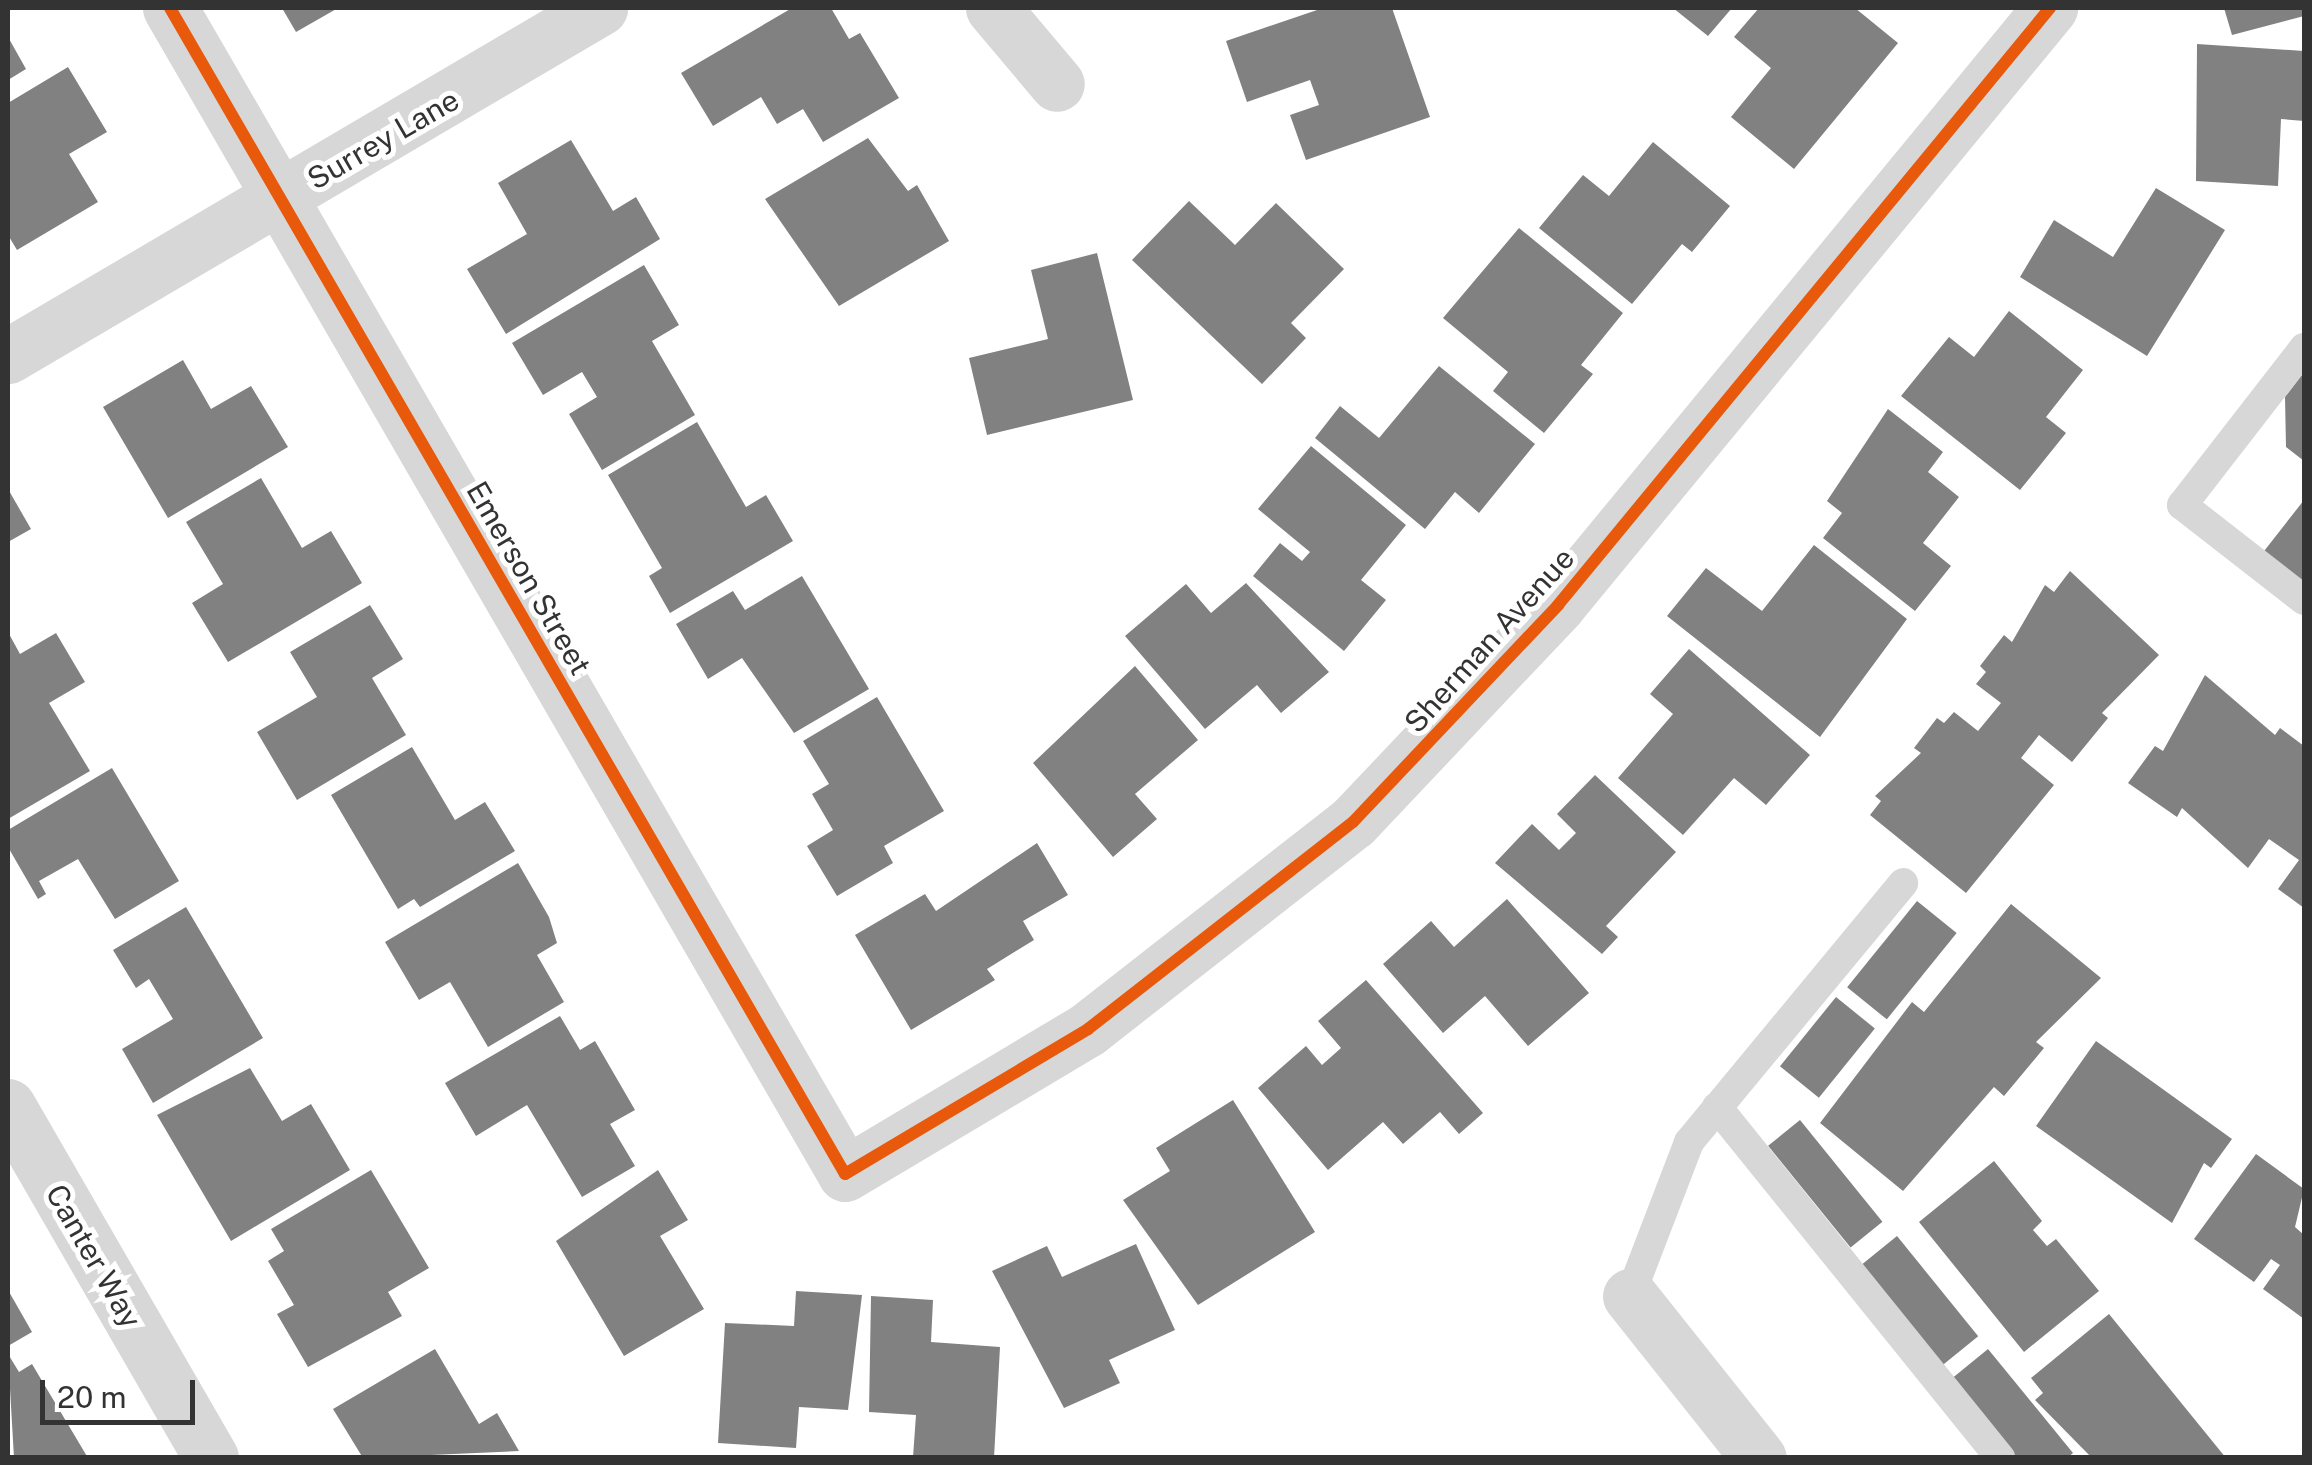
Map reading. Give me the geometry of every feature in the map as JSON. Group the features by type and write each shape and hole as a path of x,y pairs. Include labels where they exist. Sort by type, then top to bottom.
{"street":[{"name":"Emerson Street","path":"170,8 845,1174"},
{"name":"Surrey Lane","path":"8,356 600,8"},
{"path":"993,8 1057,84"},
{"name":"Sherman Avenue","path":"845,1174 1088,1029 1353,822 1558,605 2050,8"},
{"name":"Canter Way","path":"11,1118 210,1458"},
{"path":"1630,1296 1758,1458"}],"lane":[{"path":"2304,348 2182,505 2304,600"},
{"path":"1630,1296 1689,1142 1903,883"},
{"path":"1717,1107 2000,1458"}],"building":[{"path":"282,8 338,8 296,32"},
{"path":"792,8 831,8 849,39 860,33 899,98 823,142 803,109 777,124 761,97 713,126 681,73"},
{"path":"1323,8 1392,8 1430,117 1306,160 1290,115 1319,105 1310,80 1247,102 1226,41"},
{"path":"1673,8 1732,8 1708,36"},
{"path":"1759,8 1855,8 1898,43 1794,169 1731,117 1771,68 1734,37"},
{"path":"2224,8 2304,8 2304,16 2232,35"},
{"path":"8,37 26,69 8,80"},
{"path":"2197,44 2304,51 2304,121 2281,119 2278,186 2196,181"},
{"path":"68,67 107,132 69,154 98,202 17,250 8,235 8,103"},
{"path":"868,138 908,191 917,185 949,241 839,306 765,199"},
{"path":"571,140 613,211 636,197 660,239 506,334 467,269 527,234 498,183"},
{"path":"1653,142 1730,206 1692,252 1682,244 1632,304 1539,228 1583,175 1609,196"},
{"path":"2156,188 2225,230 2147,356 2020,277 2054,220 2113,257"},
{"path":"1189,201 1235,245 1276,203 1344,269 1291,323 1306,338 1262,384 1132,260"},
{"path":"1519,228 1623,313 1581,365 1593,374 1544,433 1493,391 1508,372 1443,318"},
{"path":"1097,253 1133,400 987,435 969,358 1048,339 1031,270"},
{"path":"644,265 679,325 652,341 695,415 602,470 569,414 597,397 582,372 543,395 512,343"},
{"path":"2009,311 2083,370 2046,417 2066,433 2020,490 1901,396 1949,337 1974,357"},
{"path":"183,360 211,409 251,386 288,447 168,518 103,407"},
{"path":"1439,366 1535,444 1479,513 1455,492 1425,529 1315,438 1340,406 1379,438"},
{"path":"2304,372 2304,461 2286,447 2285,397"},
{"path":"1888,409 1943,452 1928,472 1959,497 1923,543 1951,566 1915,611 1823,538 1842,513 1827,501"},
{"path":"697,422 746,507 766,495 793,541 670,613 649,576 662,568 608,475"},
{"path":"1311,446 1406,525 1361,580 1386,600 1344,651 1253,576 1280,543 1302,561 1310,552 1258,509"},
{"path":"261,478 302,548 331,531 362,583 228,662 192,603 223,584 186,522"},
{"path":"8,489 31,529 8,542"},
{"path":"2304,500 2304,589 2261,555"},
{"path":"1814,545 1907,619 1820,737 1667,616 1706,568 1762,611"},
{"path":"2070,571 2159,655 2102,713 2108,718 2072,762 2039,735 2021,758 2054,785 1966,893 1870,815 1881,801 1875,796 1921,753 1914,748 1937,718 1944,723 1954,712 1978,731 2001,703 1976,684 1986,672 1980,666 2004,635 2012,642 2045,585 2054,592"},
{"path":"802,576 869,689 794,733 742,658 708,679 676,624 733,591 745,610"},
{"path":"1246,583 1329,672 1281,713 1257,685 1205,729 1125,636 1186,584 1211,613"},
{"path":"370,605 403,659 372,678 406,735 297,800 257,732 317,697 290,652"},
{"path":"8,632 20,654 56,633 85,682 49,703 90,771 8,819"},
{"path":"1689,649 1810,755 1766,805 1734,778 1683,835 1618,778 1673,714 1650,694"},
{"path":"1135,666 1198,740 1135,794 1157,819 1113,857 1033,763"},
{"path":"2205,675 2275,735 2280,728 2304,746 2304,908 2278,889 2299,860 2269,839 2248,868 2182,808 2177,817 2128,783 2155,746 2163,751"},
{"path":"877,697 944,811 884,846 893,863 837,896 807,846 833,830 812,794 829,784 803,741"},
{"path":"412,747 455,820 485,802 515,851 420,907 414,899 398,909 331,795"},
{"path":"112,768 179,881 115,919 78,859 39,881 46,894 38,899 8,847 8,830"},
{"path":"1595,775 1676,852 1606,926 1618,937 1602,954 1495,863 1532,824 1559,850 1576,833 1557,814"},
{"path":"1037,843 1068,895 1023,921 1034,940 987,969 995,980 911,1030 855,935 925,894 936,911"},
{"path":"518,863 549,917 557,943 537,955 564,1002 488,1047 450,982 419,1000 385,942"},
{"path":"1507,899 1589,993 1528,1046 1485,996 1443,1033 1383,964 1431,921 1454,947"},
{"path":"1917,901 1957,933 1887,1019 1847,987"},
{"path":"2011,904 2101,978 2036,1042 2044,1048 2004,1096 1994,1087 1903,1191 1820,1123 1912,1002 1924,1012"},
{"path":"186,907 263,1038 153,1103 122,1049 173,1019 149,979 136,988 113,950"},
{"path":"1366,980 1483,1113 1459,1134 1440,1112 1403,1144 1383,1122 1328,1170 1258,1088 1306,1046 1322,1065 1341,1048 1318,1021"},
{"path":"1836,997 1875,1028 1819,1098 1780,1066"},
{"path":"560,1016 580,1050 595,1041 635,1110 610,1124 635,1166 582,1197 527,1105 476,1136 445,1083"},
{"path":"2096,1041 2232,1139 2211,1168 2204,1163 2172,1223 2036,1126"},
{"path":"250,1068 282,1121 311,1104 350,1170 231,1241 157,1115"},
{"path":"1233,1100 1315,1232 1198,1305 1123,1200 1170,1171 1156,1148"},
{"path":"1800,1120 1882,1222 1851,1248 1768,1146"},
{"path":"2256,1154 2304,1189 2295,1227 2304,1235 2304,1319 2263,1289 2280,1265 2271,1259 2254,1282 2194,1239"},
{"path":"1994,1161 2042,1221 2033,1230 2047,1246 2056,1239 2099,1291 2024,1352 1919,1222"},
{"path":"371,1170 429,1268 388,1292 402,1316 308,1367 277,1314 294,1305 268,1261 284,1251 271,1229"},
{"path":"658,1170 688,1220 660,1236 704,1309 624,1356 556,1241"},
{"path":"1897,1236 1978,1336 1939,1368 1858,1267"},
{"path":"1136,1244 1175,1330 1109,1360 1120,1383 1064,1408 992,1271 1047,1246 1062,1277"},
{"path":"8,1290 32,1332 8,1346"},
{"path":"796,1291 862,1295 848,1410 799,1407 796,1448 718,1443 725,1323 794,1326"},
{"path":"871,1296 933,1300 931,1342 1000,1347 994,1458 913,1457 916,1415 869,1412"},
{"path":"2109,1314 2226,1458 2092,1458 2035,1400 2043,1393 2031,1378"},
{"path":"435,1349 479,1424 497,1413 519,1451 363,1458 333,1409"},
{"path":"1988,1349 2073,1453 2067,1458 2013,1458 1950,1380"},
{"path":"8,1354 19,1372 32,1364 88,1458 14,1458"}],"cycle path":[{"path":"170,8 845,1174 1088,1029 1353,822 1558,605 2050,8"}]}
